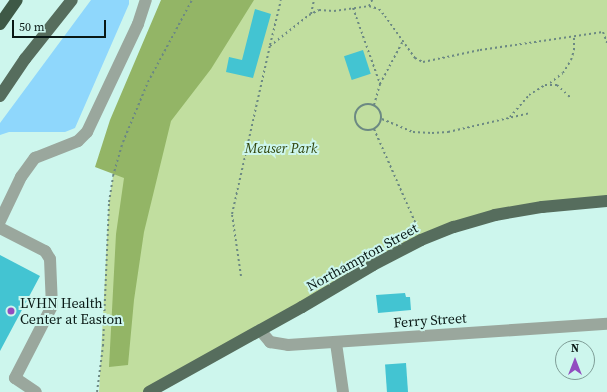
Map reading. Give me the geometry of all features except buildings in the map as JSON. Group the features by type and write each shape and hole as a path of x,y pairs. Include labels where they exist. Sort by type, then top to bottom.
{"highway":[{"path":"0,24 17,0"}],"main road":[{"path":"0,96 25,59 72,0"},
{"name":"Northampton Street","path":"149,392 407,246 454,227 520,210 607,201"}],"street":[{"path":"0,221 21,177 35,158 78,141 87,132 138,24 146,0"},
{"path":"0,228 45,251 50,259 52,306 15,378 36,392"},
{"name":"Ferry Street","path":"260,330 268,340 276,344 336,343 607,324"},
{"path":"336,343 343,392"}],"path":[{"path":"96,392 103,346 108,210 113,176 123,142 148,82 192,0"},
{"path":"241,276 232,214 281,0"},
{"path":"311,14 314,0"},
{"path":"369,6 372,0"},
{"path":"270,46 311,14 319,10 334,11 369,6 379,9 415,58 423,62 429,62 480,50 603,32 607,44"},
{"path":"353,8 380,84"},
{"path":"510,118 529,95 563,73 571,60 574,50 574,36"},
{"path":"374,105 380,84 403,41"},
{"path":"547,84 557,85 570,97"},
{"path":"370,104 374,105 380,110 382,119 380,124 374,129 365,130 356,122 355,117 361,106 370,104"},
{"path":"382,119 413,132 448,132 530,113"},
{"path":"374,129 415,222"}],"green space":[{"path":"161,0 254,0 211,69 171,121 144,232 134,300 128,365 109,367 116,234 124,178 95,167 110,120"},
{"name":"Meuser Park","path":"184,0 607,0 607,201 454,227 149,392 99,392 109,202 113,176 119,154"}],"water":[{"path":"91,0 129,0 129,4 75,128 65,132 9,132 0,135 0,123"}],"place":[{"name":"LVHN Health Center at Easton","path":"11,311"}]}
